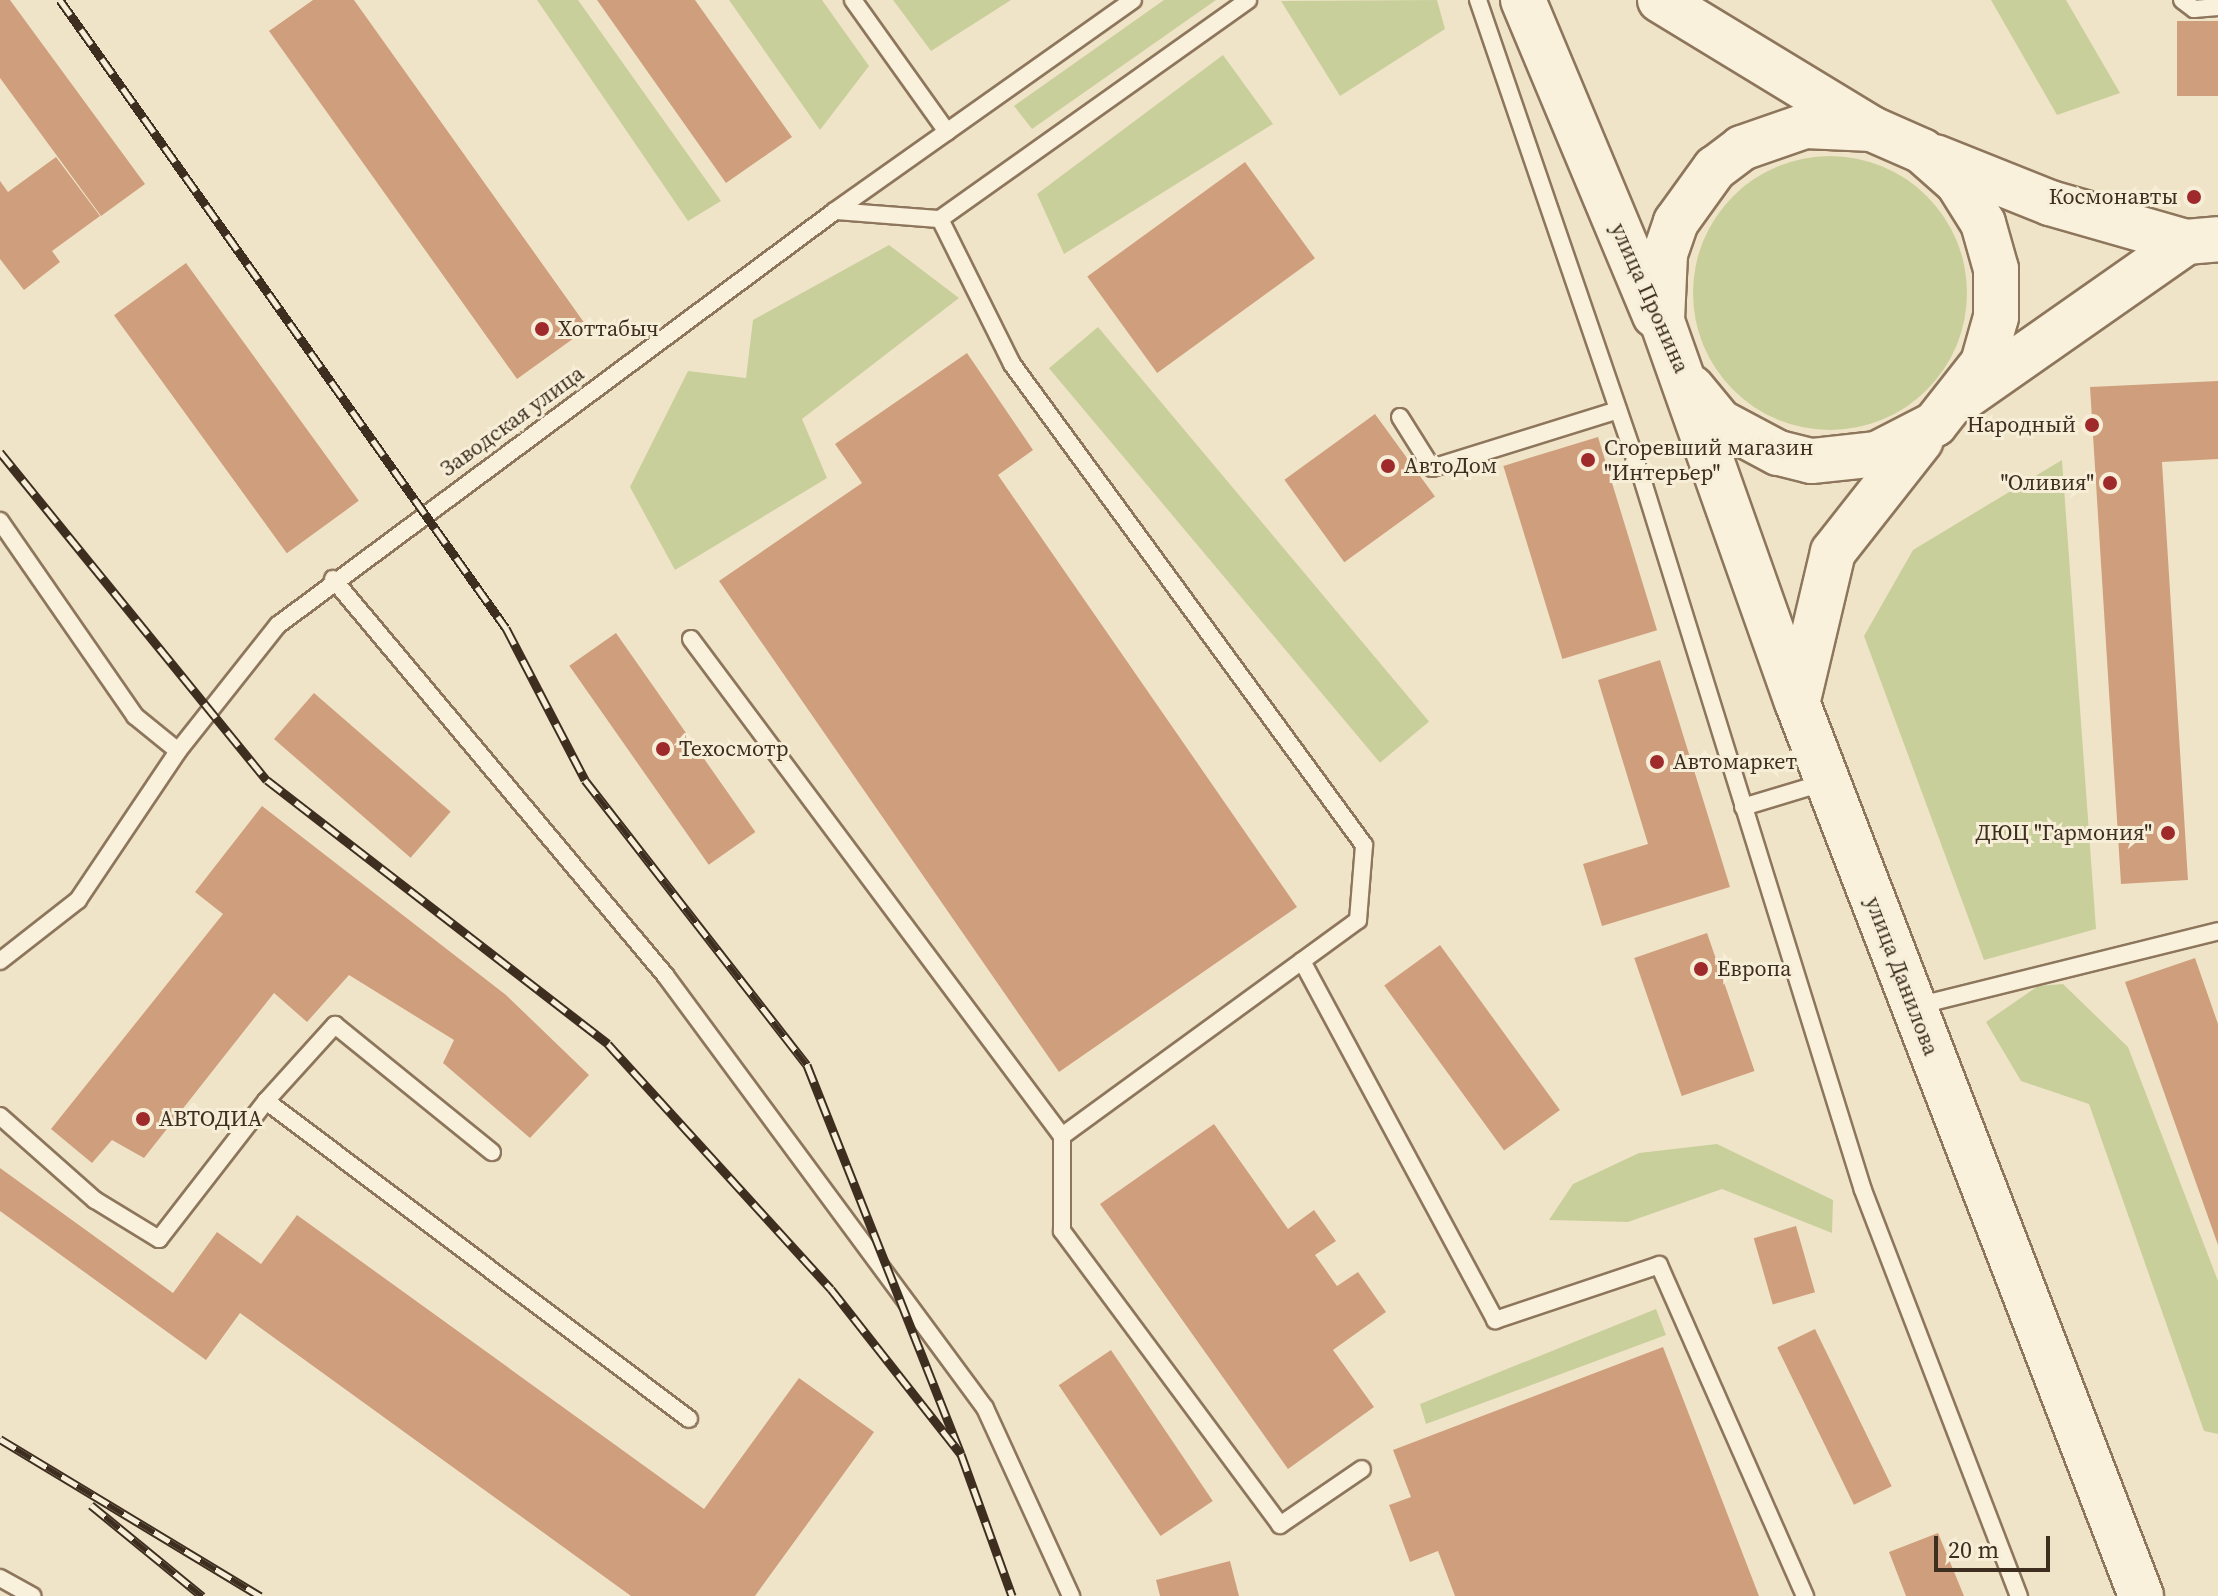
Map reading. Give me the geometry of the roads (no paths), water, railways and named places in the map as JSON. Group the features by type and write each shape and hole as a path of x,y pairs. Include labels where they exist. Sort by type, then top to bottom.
{"main road":[{"name":"улица Пронина","path":"1523,0 1671,353 1720,422 1778,453 1811,461 1877,454 1946,413"},
{"path":"1660,0 1872,129 2050,203 2202,240"},
{"path":"1671,353 1662,321 1665,254 1676,222 1707,176 1772,134 1816,125 1872,129"},
{"path":"1797,702 1833,552 1946,413 1987,348 1996,269 1983,223 1958,183 1922,151"},
{"path":"1946,413 2202,240"},
{"name":"улица Данилова","path":"1671,353 1797,702 2141,1596"}],"lane":[{"path":"853,0 947,132"},
{"name":"Заводская улица","path":"0,961 78,900 178,751 278,625 333,579 835,211 1133,0"},
{"path":"835,211 940,219 1248,0"},
{"path":"1478,0 1618,410 1863,1190 2019,1596"},
{"path":"2182,0 2194,9 2218,7"},
{"path":"940,219 1012,364 1364,845 1358,920 1062,1136"},
{"path":"1400,417 1432,468 1618,410"},
{"path":"0,521 135,716 178,751"},
{"path":"333,579 665,975 985,1408 1071,1596"},
{"path":"691,639 1062,1136 1062,1231 1280,1525 1362,1469"},
{"path":"1743,807 1828,782"},
{"path":"1914,1006 2218,931"},
{"path":"1302,961 1495,1320 1659,1265 1805,1596"},
{"path":"0,1116 95,1200 159,1239 266,1101 335,1025 492,1152"},
{"path":"266,1101 689,1419"},
{"path":"0,1578 32,1596"}],"railway":[{"path":"60,0 506,628 585,780 807,1065 961,1454"},
{"path":"0,452 267,780 608,1044 831,1289 961,1454 1012,1596"},
{"path":"0,1439 260,1596"},
{"path":"91,1505 202,1596"}],"place":[{"name":"Космонавты","path":"2194,197"},
{"name":"Хоттабыч","path":"542,329"},
{"name":"Народный","path":"2092,425"},
{"name":"Сгоревший магазин \"Интерьер\"","path":"1588,460"},
{"name":"АвтоДом","path":"1388,466"},
{"name":"\"Оливия\"","path":"2110,483"},
{"name":"Техосмотр","path":"663,749"},
{"name":"Автомаркет","path":"1657,762"},
{"name":"ДЮЦ \"Гармония\"","path":"2168,833"},
{"name":"Европа","path":"1701,969"},
{"name":"АВТОДИА","path":"143,1119"}]}
